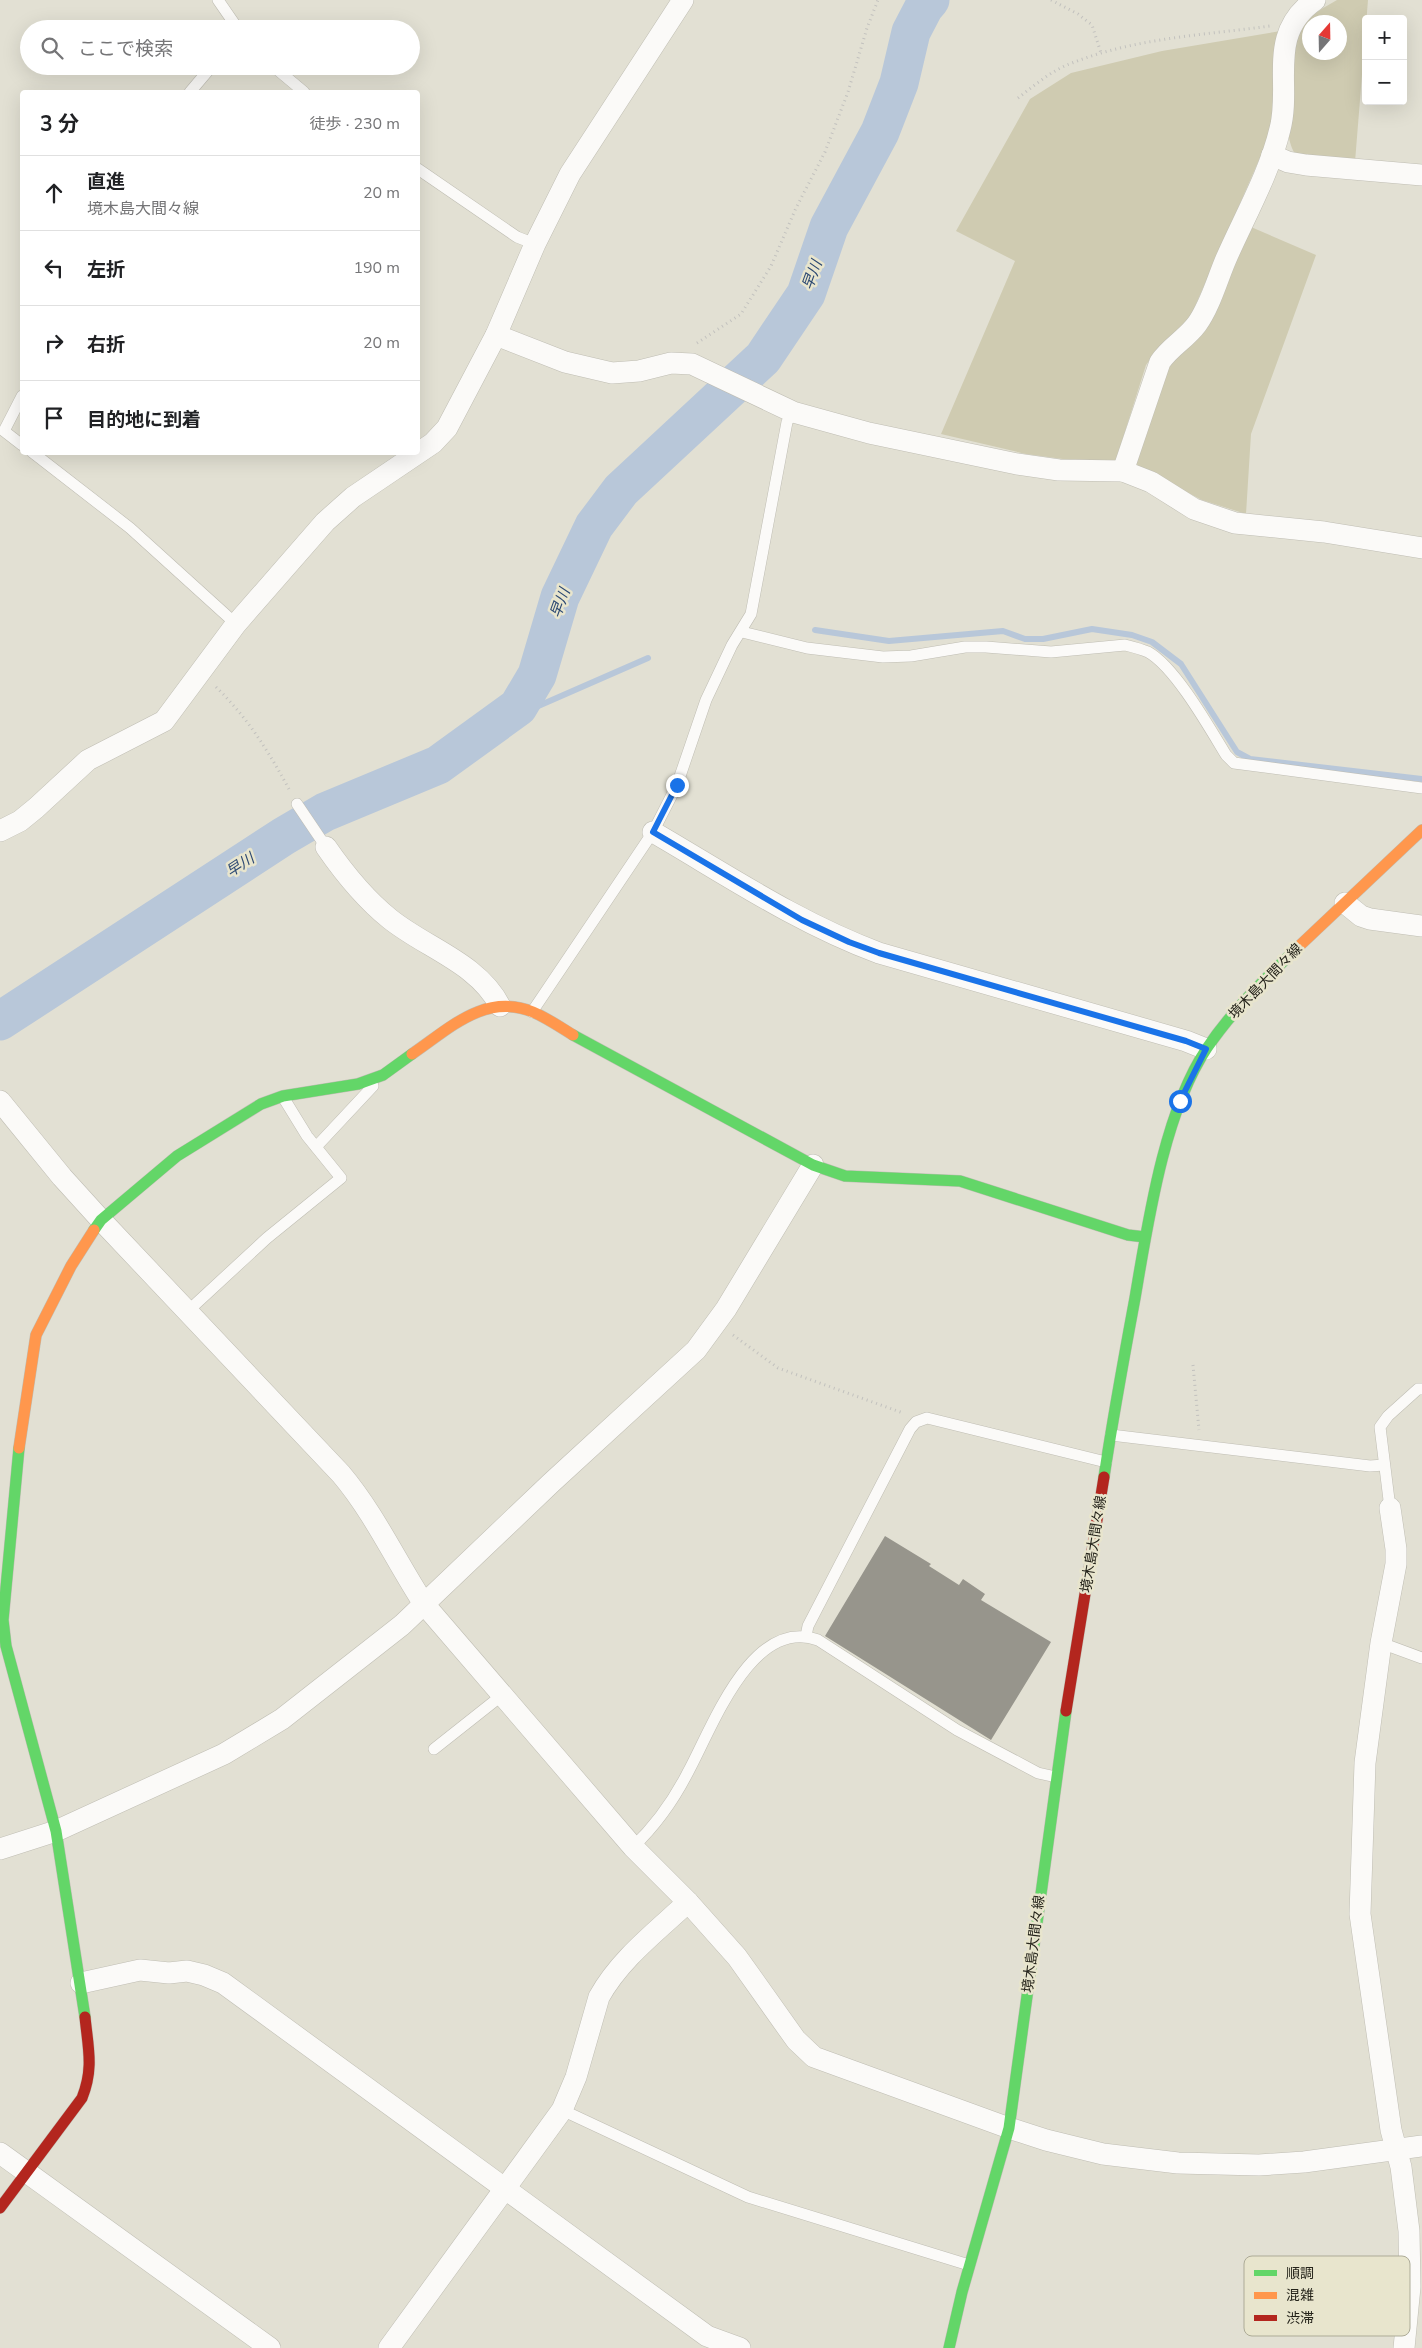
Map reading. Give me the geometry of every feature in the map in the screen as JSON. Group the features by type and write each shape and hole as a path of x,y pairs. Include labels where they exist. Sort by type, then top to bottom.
{"street":[{"path":"420,452 433,443 447,428 496,335 535,244 570,174 683,0"},
{"path":"1123,470 1160,362 1167,352 1197,324 1272,155 1282,118 1284,59 1292,23 1302,9 1315,0"},
{"path":"1272,155 1288,162 1306,165 1422,176"},
{"path":"496,335 565,362 612,373 639,371 671,363 692,364 793,412 869,433 1017,464 1059,470 1123,470 1151,482 1194,508 1235,523 1324,532 1422,548"},
{"path":"0,831 20,821 88,760 164,721 198,672 236,624 325,522 353,497 415,455"},
{"name":"境木島大間々線","path":"949,2348 970,2265 1009,2128 1056,1776 1106,1462 1145,1237 1158,1176 1180,1101 1206,1049 1225,1022 1262,980 1422,830"},
{"path":"653,832 802,920 849,942 879,953 1186,1041 1206,1049"},
{"path":"326,847 343,872 379,910 390,920 487,985 500,1006"},
{"path":"1344,904 1361,916 1370,919 1422,926"},
{"path":"0,2208 82,2098 89,2080 90,2062 81,1983 56,1831 6,1646 4,1620 7,1480 36,1335 71,1266 102,1220 177,1156 261,1104 283,1096 358,1084 383,1075 473,1012 486,1007 514,1007 532,1012 813,1165 845,1176 960,1181 979,1185 1128,1234 1145,1237"},
{"path":"0,1102 62,1177 355,1489 400,1568 424,1604 501,1696 633,1847 688,1902 736,1957 796,2040 814,2057 1009,2128 1046,2140 1103,2154 1215,2165 1304,2162 1422,2146"},
{"path":"0,1849 56,1831 224,1754 282,1719 402,1625 551,1482 696,1350 726,1309 813,1165"},
{"path":"1390,1508 1396,1548 1396,1564 1381,1643 1365,1763 1360,1914 1391,2130 1397,2148 1409,2231 1409,2256"},
{"path":"389,2348 562,2110 576,2077 599,1997 605,1986 626,1959 688,1902"},
{"path":"81,1983 140,1970 169,1973 187,1971 223,1983 707,2336 740,2348"},
{"path":"0,2153 270,2348"}],"lane":[{"path":"218,0 232,20"},
{"path":"192,90 204,75"},
{"path":"284,75 302,90"},
{"path":"420,170 517,237 535,244"},
{"path":"20,400 2,433 20,444"},
{"path":"532,1012 653,832 677,785 706,700 732,645 742,632 751,614 756,597 787,422 793,412"},
{"path":"36,455 130,528 236,624"},
{"path":"742,632 807,648 883,657 911,656 965,647 1051,652 1131,647 1148,652 1171,672 1234,763 1422,788"},
{"path":"297,804 326,847"},
{"path":"316,1147 383,1075"},
{"path":"188,1311 267,1238 341,1178 316,1147 283,1096"},
{"path":"1390,1508 1380,1426 1404,1400 1418,1388 1422,1389"},
{"path":"806,1636 808,1626 910,1429 916,1422 927,1418 1106,1462"},
{"path":"1111,1435 1370,1466 1384,1466"},
{"path":"633,1847 666,1809 686,1776 736,1681 749,1664 760,1652 777,1642 806,1636 818,1640 965,1734 1038,1773 1056,1776"},
{"path":"1381,1643 1422,1658"},
{"path":"434,1749 501,1696"},
{"path":"562,2110 748,2197 970,2265"}],"path":[{"path":"690,347 741,314 771,266 804,190 825,152 848,92 867,28 878,0"},
{"path":"1051,0 1078,14 1092,26 1101,53"},
{"path":"1018,98 1039,81 1070,63 1126,46 1292,23"},
{"path":"198,672 234,706 266,746 297,804"},
{"path":"714,1325 738,1338 778,1368 902,1412 916,1422"},
{"path":"1192,1365 1200,1445"}],"shaded area":[{"path":"1337,0 1368,0 1367,15 1362,15 1362,75 1355,162 1296,155 1291,144 1288,129 1287,93 1292,56 1301,28 1302,27 1302,60 1347,60 1347,15 1313,15"},
{"path":"1281,31 1274,121 1269,137 1192,313 1184,326 1157,350 1146,365 1116,460 1070,460 1026,454 941,434 1015,261 956,231 1030,99 1071,73 1162,51"},
{"path":"1251,227 1316,255 1251,434 1246,514 1202,500 1138,467 1136,461 1171,359 1205,331"}],"building":[{"path":"885,1536 931,1564 929,1566 959,1585 963,1579 985,1594 981,1600 1051,1642 991,1740 825,1636"}],"waterway":[{"name":"早川","path":"0,1021 284,836 325,812 438,765 518,707 537,675 560,597 594,526 621,490 763,358 806,294 829,227 880,132 899,83 911,32 924,7 930,0"},
{"path":"815,630 889,641 1003,631 1025,639 1043,639 1092,629 1132,635 1152,642 1181,664 1237,752 1250,759 1422,779"},
{"path":"518,707 536,707 648,658"}],"traffic: fast":[{"path":"1104,1477 1152,1202 1179,1103 1192,1074 1217,1034 1248,997 1295,950"},
{"path":"573,1035 813,1165 845,1176 960,1181 1128,1235 1145,1237"},
{"path":"94,1230 101,1220 177,1156 261,1104 283,1096 358,1084 383,1075 412,1054"},
{"path":"19,1448 3,1620 6,1646 56,1831 85,2017"},
{"path":"949,2348 962,2292 1009,2128 1066,1711"}],"traffic: slow":[{"path":"1295,950 1422,830"},
{"path":"412,1054 468,1016 483,1010 499,1007 516,1007 533,1012 573,1035"},
{"path":"19,1448 36,1335 71,1266 94,1230"}],"traffic: jam":[{"path":"1066,1711 1104,1477"},
{"path":"0,2208 82,2098 89,2067 89,2048 85,2017"}],"route":[{"path":"677,785 653,832 802,920 849,942 879,953 1186,1041 1206,1049 1180,1101"}]}
